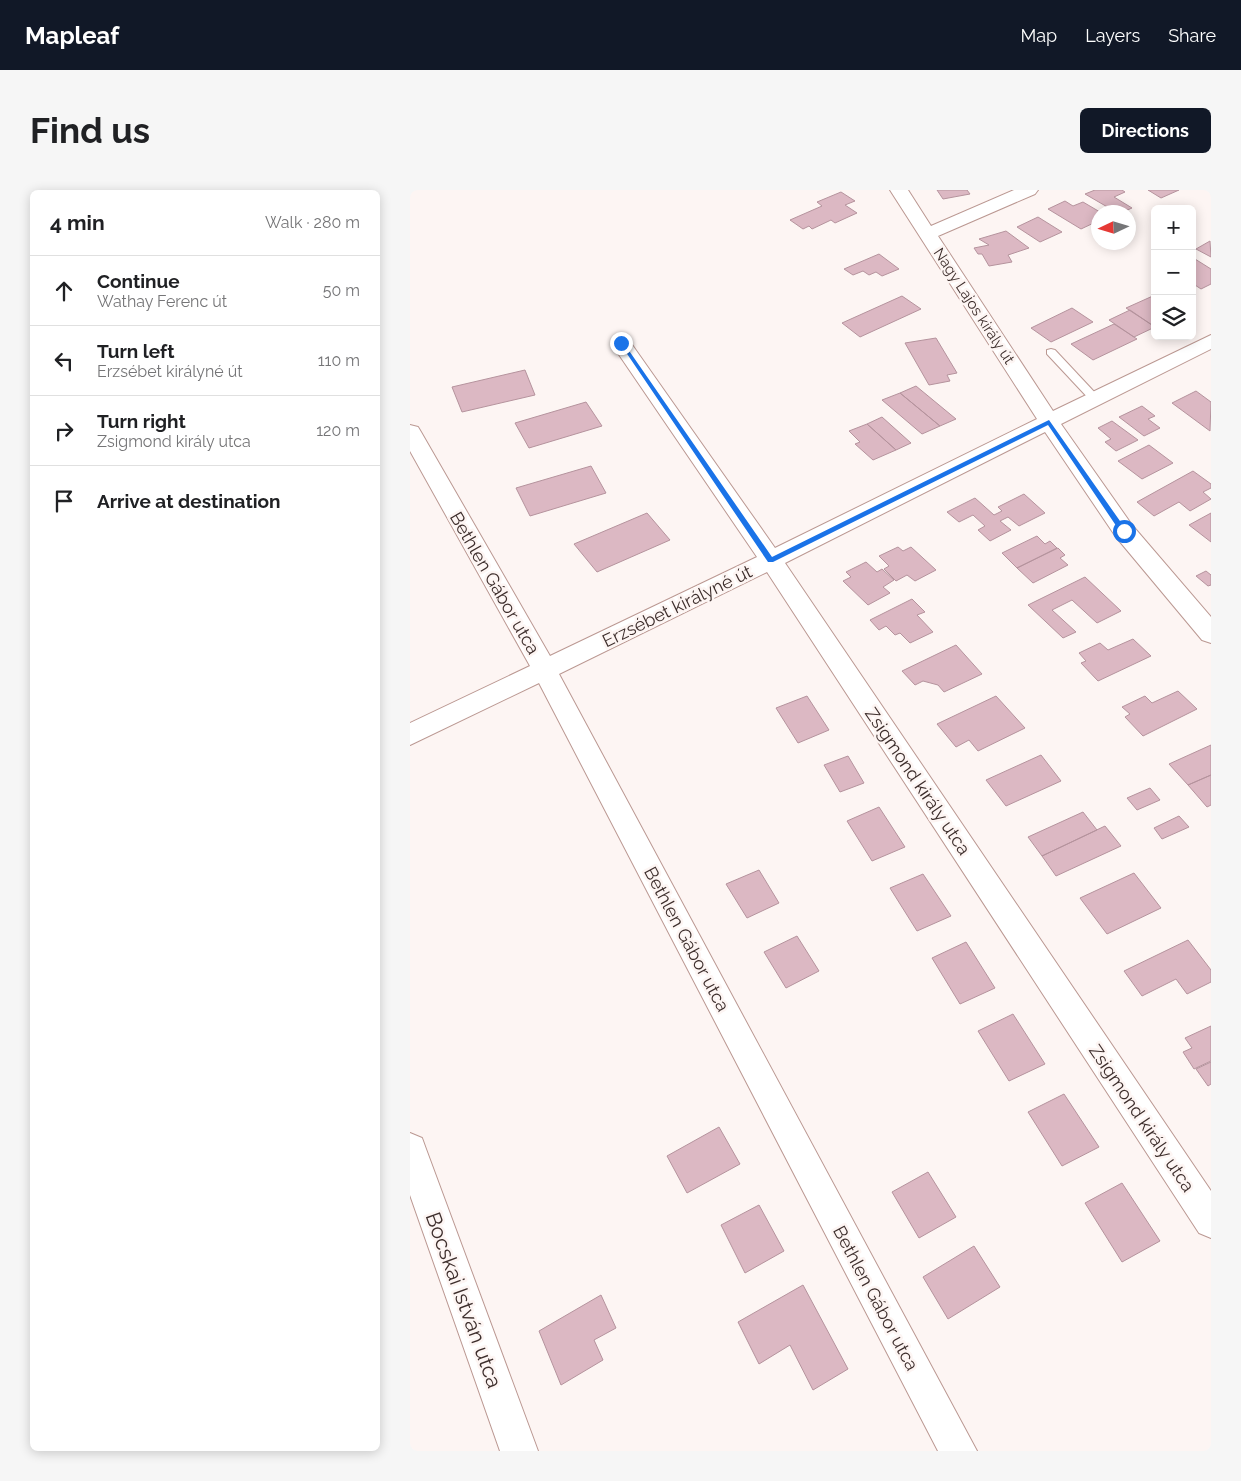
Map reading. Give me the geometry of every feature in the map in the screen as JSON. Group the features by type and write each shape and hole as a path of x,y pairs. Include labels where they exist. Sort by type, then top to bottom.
{"street":[{"name":"Nagy Lajos király út","path":"899,190 1049,422 1124,531 1211,634"},
{"path":"927,234 1029,190"},
{"name":"Erzsébet királyné út","path":"410,735 771,560 1211,341"},
{"name":"Zsigmond király utca","path":"621,343 771,560 1211,1221"},
{"name":"Bethlen Gábor utca","path":"410,432 545,670 958,1451"},
{"name":"Bocskai István utca","path":"410,1149 519,1451"}],"lane":[{"path":"1051,352 1095,399"}],"building":[{"path":"937,190 967,190 970,194 943,199"},
{"path":"1095,190 1122,190 1125,192 1114,197 1127,205 1104,205 1085,194"},
{"path":"1148,190 1179,190 1161,198"},
{"path":"841,192 855,201 845,205 857,213 835,223 831,220 812,229 809,226 803,229 790,220 822,206 817,202"},
{"path":"1065,201 1073,206 1083,202 1091,207 1091,224 1081,229 1048,209"},
{"path":"1038,217 1062,232 1040,242 1017,227"},
{"path":"1006,231 1029,248 1008,255 1012,262 989,266 982,254 978,254 974,248 989,245 979,239"},
{"path":"1210,241 1211,257 1196,249"},
{"path":"879,254 899,269 882,276 876,272 869,275 863,271 853,275 844,269"},
{"path":"1196,260 1211,269 1211,284 1201,289 1196,286"},
{"path":"902,296 921,309 860,337 842,323"},
{"path":"1151,297 1151,324 1126,308"},
{"path":"1072,308 1093,322 1051,342 1031,328"},
{"path":"1130,310 1151,324 1151,329 1134,337 1109,320"},
{"path":"1114,324 1137,339 1093,360 1071,344"},
{"path":"936,338 957,373 947,375 950,381 929,385 905,343"},
{"path":"525,370 535,395 462,412 452,387"},
{"path":"916,386 956,419 940,426 900,393"},
{"path":"1196,391 1211,402 1210,431 1172,403"},
{"path":"900,393 940,426 922,434 882,400"},
{"path":"586,402 602,426 529,448 515,423"},
{"path":"1142,406 1155,416 1148,419 1160,428 1144,436 1119,417"},
{"path":"882,417 911,443 896,450 867,424"},
{"path":"1112,421 1138,440 1116,451 1105,442 1111,439 1098,428"},
{"path":"867,424 896,450 873,460 855,444 860,442 849,431"},
{"path":"1149,445 1173,463 1142,479 1118,461"},
{"path":"591,466 606,493 530,516 516,488"},
{"path":"1193,471 1211,484 1211,488 1203,492 1211,499 1190,511 1179,502 1154,516 1137,502"},
{"path":"1024,494 1045,513 1019,526 1008,517 1000,521 1011,530 990,541 978,530 985,526 973,515 959,522 947,512 975,498 994,515 1002,511 998,507"},
{"path":"647,513 670,540 597,572 574,544"},
{"path":"1211,513 1211,542 1189,525"},
{"path":"1037,536 1045,544 1050,541 1057,548 1017,568 1002,553"},
{"path":"898,547 903,551 911,547 936,570 915,581 907,575 896,581 884,569 889,566 879,556"},
{"path":"1058,548 1065,555 1060,558 1068,565 1033,583 1017,568"},
{"path":"866,562 877,572 882,569 894,580 883,587 890,593 868,605 843,581 851,577 846,572"},
{"path":"1206,571 1211,575 1211,585 1208,586 1196,576"},
{"path":"1085,577 1121,611 1097,623 1072,600 1052,610 1076,632 1063,638 1028,605"},
{"path":"912,599 925,612 917,615 933,632 910,643 900,633 895,635 886,626 879,630 870,620"},
{"path":"1133,639 1151,656 1098,681 1081,663 1086,661 1079,653 1100,643 1108,650"},
{"path":"956,645 982,674 944,692 938,685 923,681 915,685 902,671"},
{"path":"1178,691 1197,709 1143,736 1125,717 1130,714 1122,707 1145,696 1152,703"},
{"path":"807,696 829,730 798,743 776,708"},
{"path":"996,696 1025,728 978,751 969,740 956,747 937,724"},
{"path":"1211,745 1211,775 1188,785 1169,764"},
{"path":"1041,755 1061,781 1006,806 986,780"},
{"path":"848,756 864,783 840,792 824,765"},
{"path":"1211,775 1211,805 1207,807 1188,785"},
{"path":"1150,788 1160,800 1137,810 1127,798"},
{"path":"879,807 905,847 872,861 847,821"},
{"path":"1083,812 1097,830 1042,856 1028,837"},
{"path":"1179,816 1189,827 1162,839 1154,828"},
{"path":"1105,826 1121,846 1056,876 1042,856"},
{"path":"759,870 779,903 747,918 726,884"},
{"path":"1134,873 1161,908 1107,934 1080,898"},
{"path":"923,874 951,916 917,931 890,888"},
{"path":"797,936 819,971 786,988 764,952"},
{"path":"1188,940 1211,970 1211,982 1187,994 1176,979 1142,996 1124,971"},
{"path":"966,942 995,988 960,1004 932,958"},
{"path":"1013,1014 1045,1064 1009,1081 978,1031"},
{"path":"1211,1026 1211,1061 1194,1069 1183,1052 1192,1048 1185,1038"},
{"path":"1211,1062 1211,1084 1208,1086 1196,1069"},
{"path":"1064,1094 1099,1147 1062,1166 1028,1112"},
{"path":"719,1127 740,1164 687,1193 667,1156"},
{"path":"928,1172 956,1217 919,1238 892,1192"},
{"path":"1122,1183 1160,1241 1122,1262 1085,1203"},
{"path":"759,1205 784,1251 745,1273 721,1225"},
{"path":"974,1246 1000,1287 948,1319 923,1277"},
{"path":"803,1285 848,1369 813,1390 790,1345 759,1364 738,1322"},
{"path":"601,1295 616,1328 594,1340 603,1360 561,1385 539,1331"}],"route":[{"path":"621,343 771,560 1049,422 1124,531"}]}
